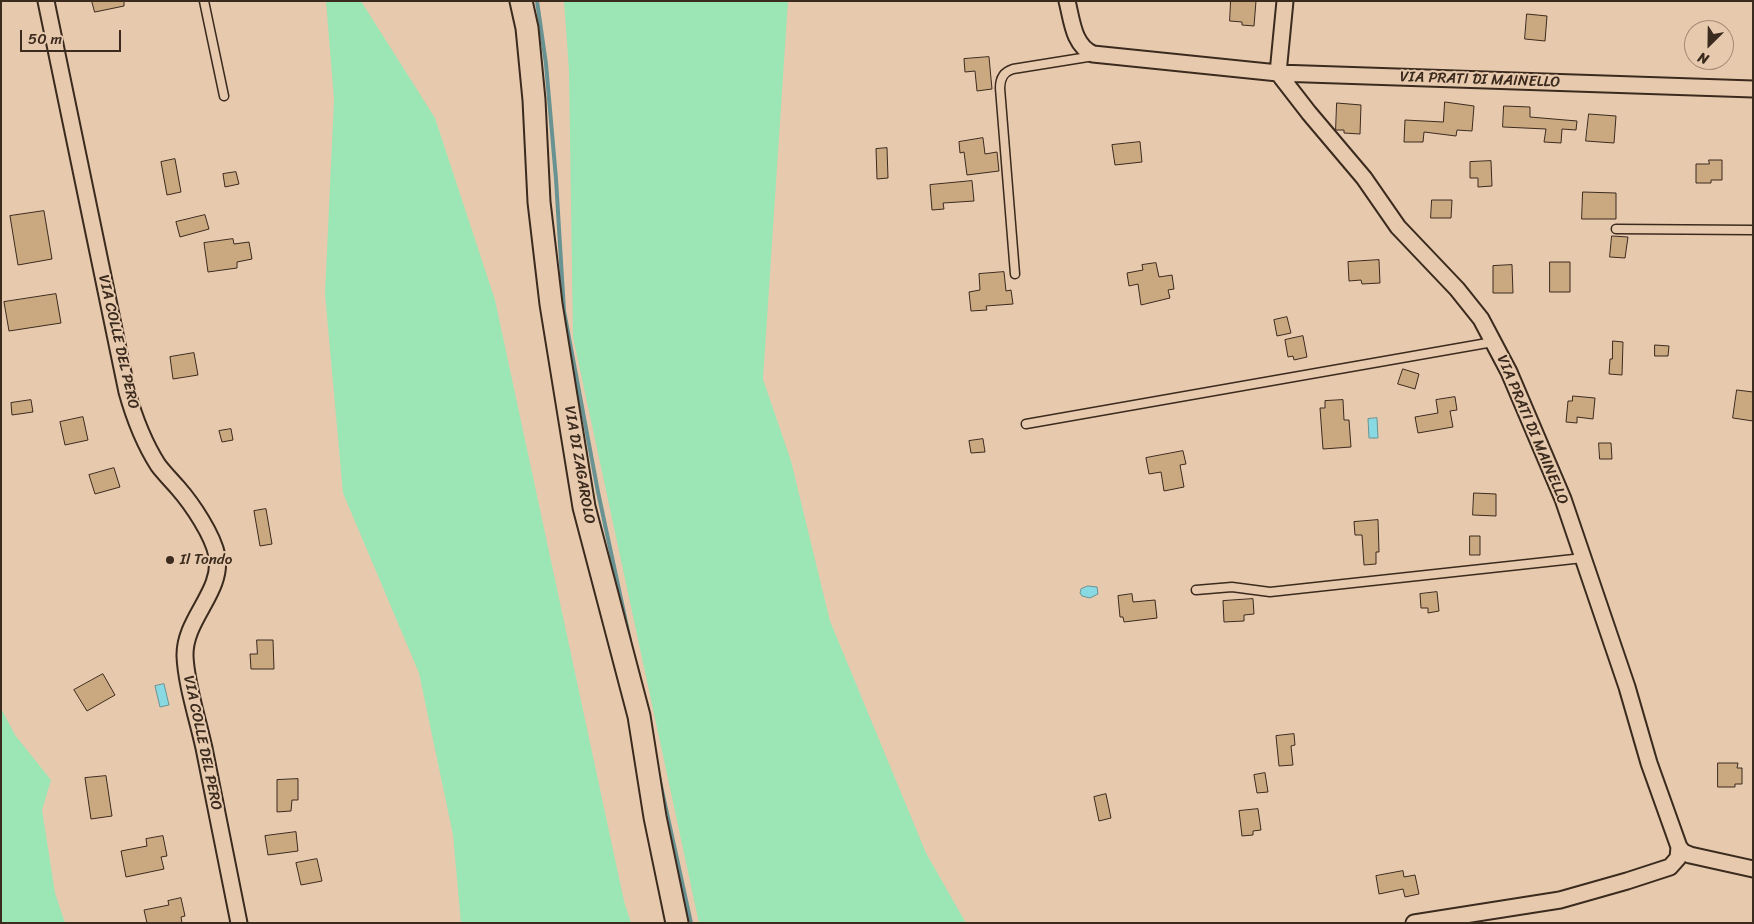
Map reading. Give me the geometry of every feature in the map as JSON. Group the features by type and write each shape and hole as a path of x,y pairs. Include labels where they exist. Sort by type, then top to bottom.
{"main road":[{"name":"VIA DI ZAGAROLO","path":"521,1 527,28 534,100 539,202 551,304 584,507 639,716 655,816 677,923"}],"street":[{"name":"VIA COLLE DEL PERO","path":"46,1 132,409 158,464 196,511 212,542 217,557 214,582 195,618 186,644 185,654 188,678 239,923"},
{"path":"1067,1 1078,41 1086,50 1098,55"},
{"path":"1278,73 1285,1"},
{"name":"VIA PRATI DI MAINELLO","path":"1098,55 1278,73 1753,89"},
{"name":"VIA PRATI DI MAINELLO","path":"1278,73 1364,178 1398,227 1457,289 1481,319 1509,372 1563,498 1627,687 1649,763 1679,847"},
{"path":"1679,847 1690,855 1753,869"},
{"path":"1414,923 1560,900 1627,881 1670,867 1678,858 1679,847"}],"lane":[{"path":"204,1 224,96"},
{"path":"1015,274 1000,88 1001,79 1005,72 1013,69 1098,55"},
{"path":"1616,229 1753,230"},
{"path":"1026,424 1493,342"},
{"path":"1196,590 1232,587 1270,592 1583,558"}],"green space":[{"path":"326,1 361,1 435,118 495,300 624,901 631,923 461,923 453,835 419,673 343,493 325,294 334,99"},
{"path":"564,1 788,1 763,379 791,461 830,621 926,853 966,923 699,923 573,337 569,70"},
{"path":"1,708 15,735 51,780 42,810 55,893 65,923 1,923"}],"water":[{"path":"1377,418 1378,438 1369,438 1368,419"},
{"path":"1088,586 1097,587 1098,594 1090,598 1082,596 1080,593 1081,589"},
{"path":"164,684 169,705 160,707 155,686"}],"building":[{"path":"92,1 124,1 124,6 95,12"},
{"path":"1231,1 1256,1 1254,26 1230,21"},
{"path":"1527,14 1547,16 1545,41 1525,39"},
{"path":"989,57 992,89 977,91 975,71 965,72 964,59"},
{"path":"1445,102 1474,106 1472,131 1457,130 1456,136 1424,132 1423,142 1404,142 1405,120 1443,122"},
{"path":"1337,103 1361,105 1360,134 1344,133 1344,130 1336,130"},
{"path":"1504,106 1530,107 1530,117 1577,121 1576,130 1562,129 1561,143 1544,142 1546,129 1503,127"},
{"path":"1589,114 1616,116 1614,143 1586,141"},
{"path":"983,138 985,154 997,152 999,171 967,175 964,152 960,153 959,142"},
{"path":"1140,142 1142,162 1115,165 1112,145"},
{"path":"887,148 888,178 877,179 876,149"},
{"path":"175,159 181,192 167,195 161,162"},
{"path":"1709,160 1722,160 1722,180 1711,180 1711,183 1696,183 1696,164 1709,164"},
{"path":"1491,161 1492,186 1478,187 1478,178 1470,178 1470,162"},
{"path":"236,172 239,184 225,187 223,174"},
{"path":"972,181 974,201 943,203 944,209 932,210 930,185"},
{"path":"1583,192 1616,193 1616,219 1582,219"},
{"path":"1432,200 1452,200 1451,218 1431,218"},
{"path":"44,211 52,259 18,265 10,216"},
{"path":"205,215 209,229 180,237 176,222"},
{"path":"1612,236 1628,237 1625,258 1610,257"},
{"path":"233,239 234,244 249,242 252,259 237,262 237,268 208,272 204,243"},
{"path":"1379,260 1380,283 1362,284 1361,280 1349,281 1348,262"},
{"path":"1550,262 1570,262 1570,292 1550,292"},
{"path":"1156,263 1159,277 1172,275 1174,289 1168,290 1170,298 1141,305 1138,284 1129,286 1127,273 1143,270 1142,265"},
{"path":"1512,265 1513,293 1493,293 1493,266"},
{"path":"1004,272 1006,291 1011,290 1013,304 986,306 987,310 971,311 969,292 980,290 979,274"},
{"path":"56,294 61,323 9,331 4,302"},
{"path":"1287,317 1291,333 1277,336 1274,320"},
{"path":"1303,336 1307,357 1294,360 1293,356 1288,357 1285,340"},
{"path":"1613,341 1623,342 1622,375 1609,374"},
{"path":"1655,345 1669,346 1668,356 1655,356"},
{"path":"194,353 198,375 173,379 170,357"},
{"path":"1403,369 1419,374 1415,389 1398,384"},
{"path":"1737,390 1753,392 1753,421 1733,418"},
{"path":"1573,396 1595,398 1593,419 1577,417 1577,423 1566,422 1568,401 1572,401"},
{"path":"1455,397 1457,410 1450,411 1453,427 1418,433 1415,417 1438,413 1436,400"},
{"path":"31,400 33,412 12,415 11,403"},
{"path":"1343,400 1344,420 1349,420 1351,447 1323,449 1320,408 1325,408 1325,401"},
{"path":"83,417 88,440 65,445 60,422"},
{"path":"231,429 233,440 222,442 219,431"},
{"path":"983,439 985,452 971,453 969,441"},
{"path":"1599,443 1611,443 1612,459 1600,459"},
{"path":"1183,451 1186,464 1180,465 1184,487 1164,491 1161,472 1149,474 1146,458"},
{"path":"114,468 120,487 95,494 89,475"},
{"path":"1474,493 1496,494 1496,516 1473,515"},
{"path":"266,509 272,544 260,546 254,511"},
{"path":"1378,520 1379,552 1376,552 1376,564 1364,565 1362,535 1355,535 1354,522"},
{"path":"1470,536 1480,536 1480,555 1470,555"},
{"path":"1437,592 1439,611 1428,613 1428,608 1421,608 1420,594"},
{"path":"1132,594 1133,602 1155,600 1157,618 1124,622 1123,617 1120,617 1118,596"},
{"path":"1253,599 1254,614 1244,615 1244,621 1224,622 1223,601"},
{"path":"257,640 273,640 274,669 251,669 250,654 257,654"},
{"path":"103,674 115,695 87,711 74,690"},
{"path":"1294,734 1295,745 1291,746 1293,765 1279,766 1276,736"},
{"path":"1718,763 1738,763 1737,768 1742,768 1742,784 1735,784 1735,787 1718,787"},
{"path":"1265,773 1268,792 1257,793 1254,775"},
{"path":"106,776 112,816 91,819 85,778"},
{"path":"298,779 298,800 292,800 291,811 277,812 277,780"},
{"path":"1106,794 1111,818 1099,821 1094,797"},
{"path":"1258,809 1261,830 1253,831 1253,835 1242,836 1239,811"},
{"path":"296,832 298,851 268,855 265,836"},
{"path":"163,836 167,856 161,857 164,869 126,877 121,851 147,846 146,839"},
{"path":"317,859 322,881 301,885 296,863"},
{"path":"1403,871 1404,877 1415,875 1419,894 1405,897 1403,889 1379,894 1376,876"},
{"path":"181,898 185,916 181,917 182,923 147,923 144,910 169,905 168,901"}],"waterway":[{"path":"537,1 546,64 556,179 564,311 598,492 630,641"},
{"path":"659,777 691,923"}],"place":[{"name":"Il Tondo","path":"170,560"}]}
